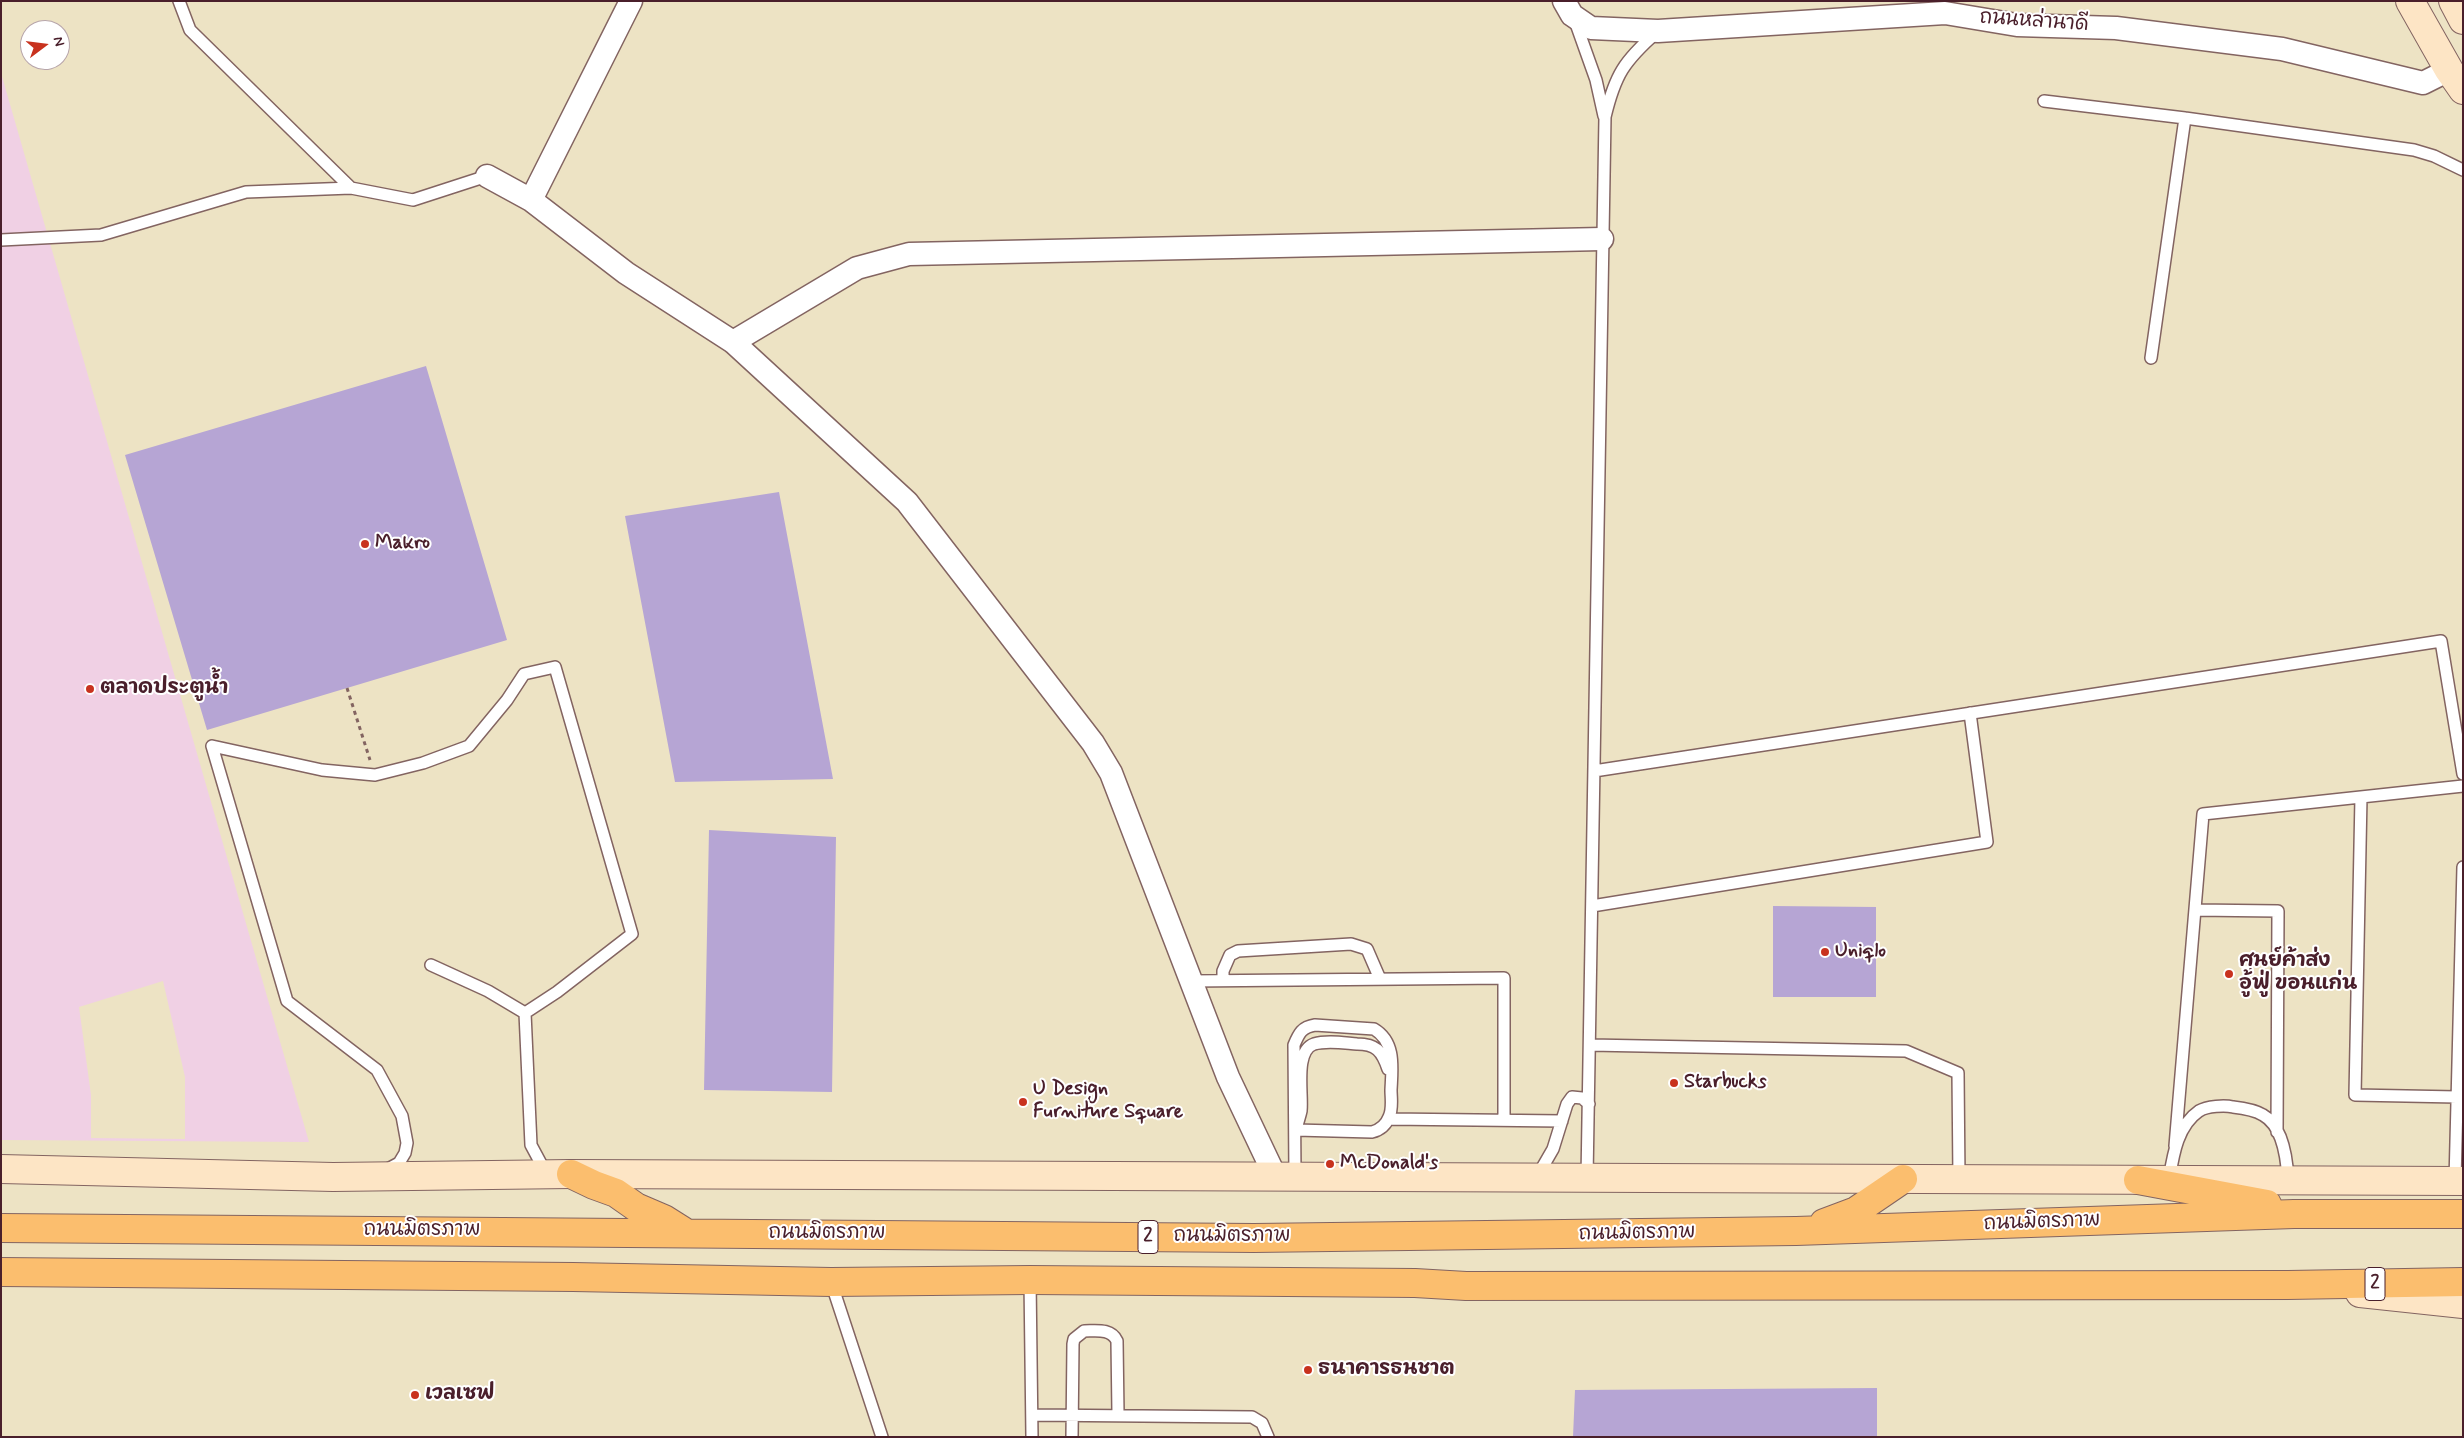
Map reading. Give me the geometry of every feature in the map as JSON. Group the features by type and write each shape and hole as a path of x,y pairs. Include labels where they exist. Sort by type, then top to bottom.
{"main road":[{"path":"2410,1 2456,80"},
{"path":"2453,1 2463,20"},
{"name":"ถนนมิตรภาพ","path":"1,1169 375,1176 559,1174 2459,1181"},
{"path":"559,1174 616,1193 636,1207 664,1219 685,1233"},
{"path":"1796,1231 1856,1211 1903,1178"},
{"path":"2138,1180 2324,1214"},
{"name":"ถนนมิตรภาพ","path":"1,1228 1264,1238 1796,1231 2324,1214 2463,1214"},
{"name":"2","path":"1,1272 554,1276 831,1282 1030,1280 1415,1283 1466,1286 2288,1285 2463,1282"},
{"name":"2","path":"2288,1285 2463,1304"}],"street":[{"path":"531,200 632,1"},
{"name":"ถนนหล่านาดี","path":"1568,8 1591,28 1658,31 1945,13 2017,26 2116,28 2282,49 2423,83 2456,80"},
{"path":"486,176 531,200 626,273 733,342 907,502 1094,743 1111,772 1228,1077 1285,1176"},
{"path":"733,342 857,268 909,254 1602,239"}],"lane":[{"path":"179,1 190,30 351,188"},
{"path":"1568,8 1581,34 1604,117"},
{"path":"1587,1177 1604,117 1612,87 1624,64 1658,31"},
{"path":"2044,101 2185,118 2414,150 2434,156 2463,170"},
{"path":"2151,358 2185,118"},
{"path":"1,240 101,235 246,192 351,188 412,200 486,176"},
{"path":"1594,771 2441,641 2463,774"},
{"path":"375,1176 399,1163 407,1144 402,1116 392,1094 377,1070 287,1000 212,746 322,770 375,775 423,763 469,746 507,700 524,674 555,666 632,934 557,992 524,1013"},
{"path":"1592,906 1988,842 1970,713"},
{"path":"2170,1180 2175,1146 2204,814 2463,786"},
{"path":"2361,797 2355,1095 2457,1097"},
{"path":"2459,1181 2457,1097 2463,867"},
{"path":"2195,910 2278,910 2277,1132"},
{"path":"1223,980 1223,971 1230,955 1238,950 1351,944 1366,949 1380,979"},
{"path":"431,965 488,991 524,1013"},
{"path":"1191,981 1504,978 1504,1120"},
{"path":"524,1013 531,1145 559,1174"},
{"path":"1306,1027 1374,1029 1381,1032 1389,1045 1392,1058 1389,1119 1383,1126 1372,1132 1296,1130 1293,1113 1294,1045 1298,1033 1306,1027"},
{"path":"1285,1176 1301,1112 1302,1058 1309,1047 1315,1044 1369,1044 1379,1049 1383,1055 1392,1079"},
{"path":"1590,1045 1906,1051 1958,1073 1959,1179"},
{"path":"1537,1177 1553,1149 1567,1104 1572,1097 1582,1098 1589,1104"},
{"path":"2175,1146 2187,1125 2200,1111 2226,1105 2264,1115 2277,1132 2287,1156 2288,1181"},
{"path":"1389,1119 1562,1121"},
{"path":"1030,1280 1032,1437"},
{"path":"831,1282 882,1437"},
{"path":"1072,1437 1073,1344 1074,1339 1084,1331 1108,1332 1114,1334 1117,1341 1118,1414"},
{"path":"1032,1415 1118,1414 1252,1417 1262,1422 1268,1437"}],"path":[{"path":"347,688 375,775"}],"shaded area":[{"name":"ตลาดประตูน้ำ","path":"1,73 309,1142 1,1140","holes":["163,981 185,1077 185,1139 91,1138 91,1095 79,1007"]}],"building":[{"name":"Makro","path":"426,366 507,640 207,730 125,455"},
{"path":"779,492 833,779 675,782 625,516"},
{"path":"709,830 836,837 832,1092 704,1090"},
{"name":"Uniqlo","path":"1773,906 1876,907 1876,997 1773,997"},
{"path":"1877,1388 1877,1437 1573,1437 1575,1390"}],"place":[{"name":"Makro","path":"365,544"},
{"name":"ตลาดประตูน้ำ","path":"90,689"},
{"name":"Uniqlo","path":"1825,952"},
{"name":"ศูนย์ค้าส่ง อู้ฟู่ ขอนแก่น","path":"2229,974"},
{"name":"Starbucks","path":"1674,1083"},
{"name":"U Design Furniture Square","path":"1023,1102"},
{"name":"McDonald's","path":"1330,1164"},
{"name":"ธนาคารธนชาต","path":"1308,1370"},
{"name":"เวลเซฟ","path":"415,1395"}]}
